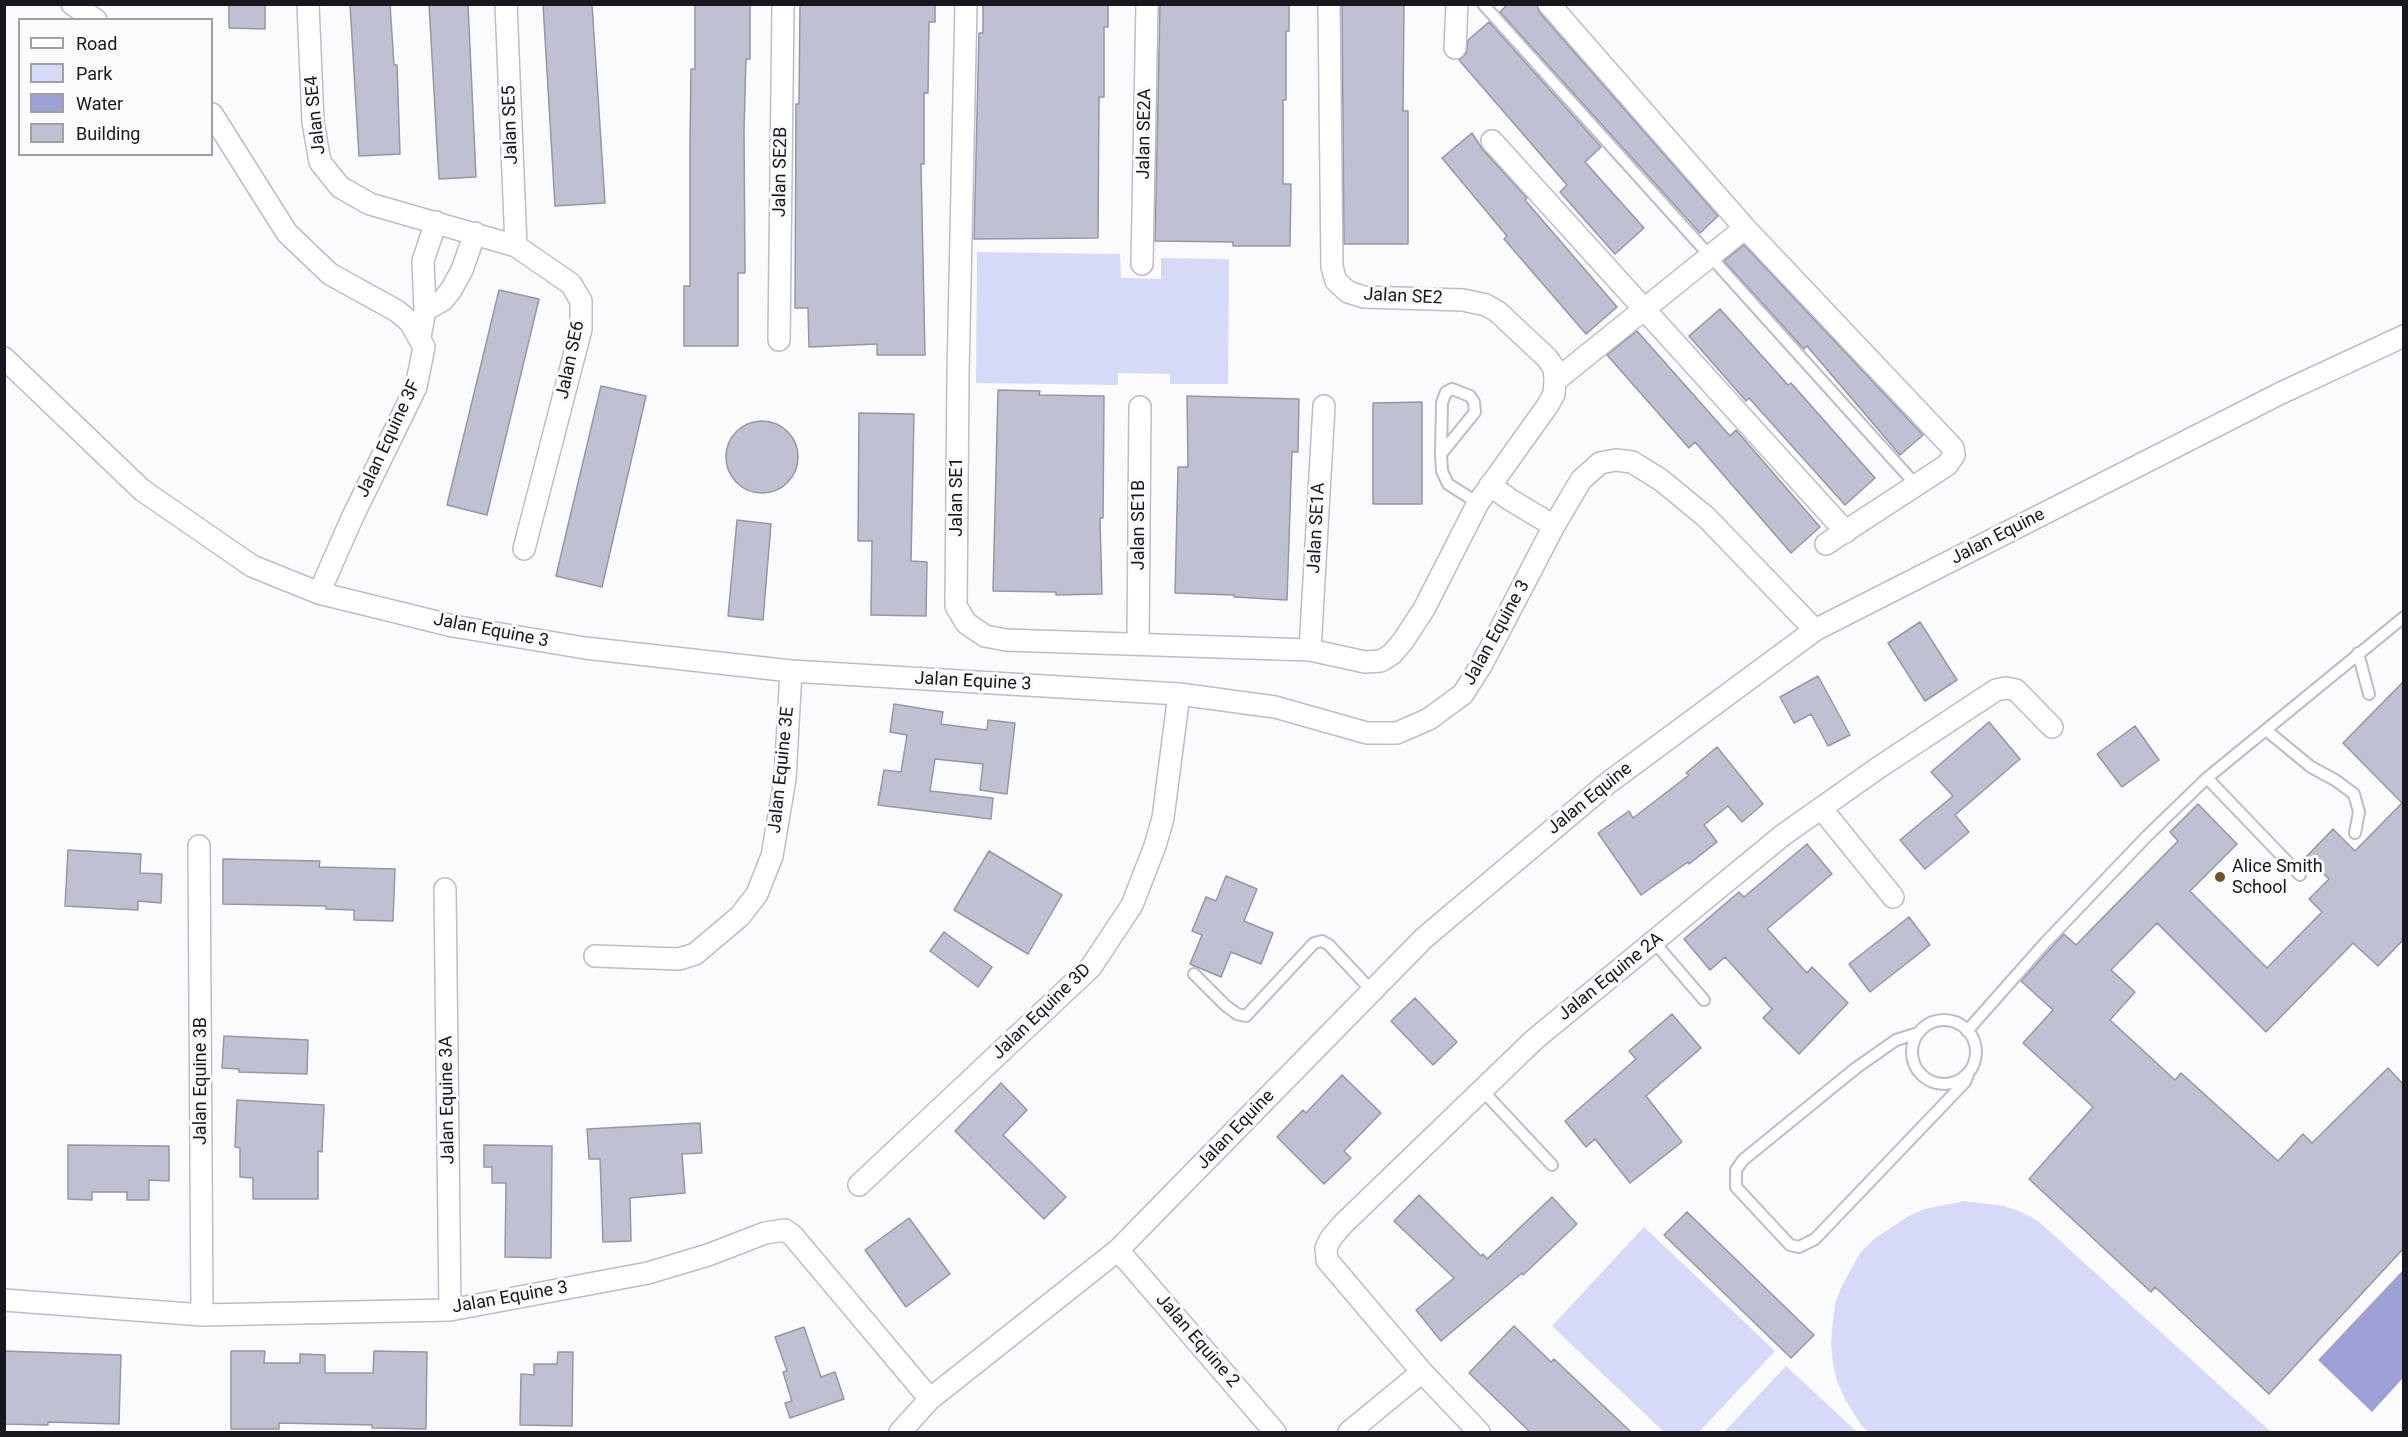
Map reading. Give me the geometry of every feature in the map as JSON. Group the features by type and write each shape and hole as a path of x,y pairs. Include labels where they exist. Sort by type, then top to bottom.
{"street":[{"path":"72,4 93,18"},
{"name":"Jalan SE4","path":"308,4 314,122 320,162 340,187 370,204 436,222"},
{"name":"Jalan SE5","path":"506,4 516,246"},
{"name":"Jalan SE2B","path":"779,340 783,4"},
{"name":"Jalan SE1","path":"966,4 958,375 956,606 966,623 985,636 1006,640 1138,643 1318,652 1365,662 1382,661 1392,654 1424,609 1478,502 1490,485"},
{"name":"Jalan SE2A","path":"1142,264 1147,4"},
{"name":"Jalan SE2","path":"1329,4 1331,256 1336,281 1348,292 1364,297 1463,300 1486,305 1498,312 1547,358 1554,368 1555,381"},
{"path":"1455,48 1456,4"},
{"path":"1549,4 1745,228 1950,443 1954,455 1951,461 1917,486 1826,544"},
{"path":"213,116 287,233 330,274 397,311 410,322 420,337"},
{"path":"1492,141 1846,532"},
{"name":"Jalan SE6","path":"436,222 516,246 571,284 581,301 581,329 524,549"},
{"name":"Jalan Equine 3F","path":"319,593 353,516 416,387 423,362 424,347 420,337 425,310 423,261 436,222"},
{"path":"1554,526 1509,500 1490,485 1548,405 1554,394 1555,381 1745,228"},
{"path":"425,310 443,300 451,290 462,270 475,233"},
{"name":"Jalan Equine","path":"900,1432 930,1399 1118,1250 1424,938 1608,783 1815,630 2281,393 2403,336"},
{"name":"Jalan Equine 3","path":"4,358 142,490 252,566 319,593 453,626 574,646 791,671 1179,694 1275,707 1367,734 1397,733 1429,719 1463,694 1482,664 1554,526 1581,480 1600,463 1616,460 1632,462 1661,480 1706,517 1815,630"},
{"name":"Jalan SE1A","path":"1318,652 1324,406"},
{"name":"Jalan SE1B","path":"1138,643 1140,407"},
{"name":"Jalan Equine 3E","path":"595,956 679,958 695,954 740,916 757,894 772,856 785,779 791,671"},
{"name":"Jalan Equine 2A","path":"1479,1432 1422,1372 1327,1260 1326,1248 1343,1224 1535,1039 1783,835 1821,808 1996,690 2006,688 2016,690 2052,727"},
{"name":"Jalan Equine 3D","path":"859,1185 1091,967 1115,932 1132,904 1158,837 1163,818 1179,694"},
{"path":"1821,808 1893,897"},
{"name":"Jalan Equine 3B","path":"199,846 202,1315"},
{"name":"Jalan Equine 3A","path":"445,889 450,1310"},
{"name":"Jalan Equine 3","path":"4,1300 202,1315 450,1310 648,1272 708,1256 765,1233 785,1230 793,1236 930,1399"},
{"name":"Jalan Equine 2","path":"1118,1250 1275,1432"},
{"path":"1349,1432 1422,1372"}],"lane":[{"path":"1482,4 1917,486"},
{"path":"1442,453 1475,412 1474,402 1470,396 1457,390 1446,392 1442,403 1442,453 1442,471 1448,484 1478,502"},
{"path":"1967,1031 2146,836 2206,778 2403,617"},
{"path":"2358,653 2370,694"},
{"path":"2266,730 2311,767 2335,780 2354,795 2359,812 2355,833"},
{"path":"2206,778 2300,874"},
{"path":"1194,974 1237,1014 1246,1016 1314,943 1322,941 1329,945 1372,991"},
{"path":"1654,942 1704,1000"},
{"path":"1918,1033 1896,1040 1856,1068 1743,1160 1736,1170 1736,1187 1790,1245 1799,1247 1815,1239 1965,1082 1970,1072 1975,1060 1976,1048 1967,1031 1952,1021 1939,1020 1927,1024 1912,1044 1911,1057 1916,1069 1924,1078 1936,1084 1948,1084 1960,1080 1970,1072"},
{"path":"1482,1090 1552,1166"}],"green space":[{"path":"977,252 1120,254 1121,278 1161,279 1161,258 1229,259 1228,384 1170,384 1170,374 1118,373 1118,385 976,383"},
{"path":"1965,1201 2004,1206 2038,1221 2271,1432 1869,1432 1861,1425 1846,1401 1837,1381 1833,1364 1831,1343 1833,1321 1835,1304 1841,1288 1860,1253 1874,1239 1909,1216 1925,1209"},
{"path":"1644,1227 1775,1351 1699,1432 1664,1432 1552,1326"},
{"path":"1786,1366 1857,1432 1724,1432"}],"water":[{"path":"2403,1270 2403,1378 2372,1412 2318,1360"}],"building":[{"path":"229,4 265,4 265,29 229,28"},
{"path":"350,4 390,4 394,65 397,65 400,154 359,156"},
{"path":"429,4 468,4 476,177 439,179"},
{"path":"543,4 592,4 605,203 555,206"},
{"path":"695,4 750,4 750,59 746,59 744,130 745,273 738,273 738,346 684,346 684,286 690,286 691,69 695,69"},
{"path":"800,4 935,4 935,22 929,22 928,93 924,93 924,164 921,164 925,355 877,355 877,344 809,347 808,308 795,308 796,104 799,104"},
{"path":"983,4 1108,4 1108,27 1104,27 1104,97 1099,97 1098,238 974,239 979,33 983,33"},
{"path":"1160,4 1289,4 1289,31 1286,31 1286,100 1283,100 1283,184 1291,184 1290,246 1233,246 1233,242 1155,241"},
{"path":"1342,4 1404,4 1403,111 1408,111 1408,244 1344,244"},
{"path":"1508,4 1537,4 1539,12 1718,216 1700,233 1500,12"},
{"path":"1489,22 1601,147 1585,162 1644,228 1615,254 1560,192 1567,185 1459,60 1466,54 1468,40"},
{"path":"1472,133 1483,150 1527,198 1525,200 1617,307 1586,334 1504,239 1507,236 1442,158"},
{"path":"1744,245 1923,435 1900,455 1807,346 1804,349 1724,261"},
{"path":"499,290 539,299 487,515 447,505"},
{"path":"1720,309 1788,385 1791,383 1875,478 1845,505 1749,398 1746,401 1689,336"},
{"path":"1637,331 1730,436 1736,430 1820,527 1791,553 1695,442 1689,448 1607,355"},
{"path":"601,386 646,396 602,587 556,576"},
{"path":"998,390 1040,391 1039,395 1104,396 1103,518 1100,518 1102,594 1056,595 1056,592 993,591"},
{"path":"1187,396 1299,399 1298,452 1292,452 1287,600 1175,593 1178,467 1188,467"},
{"path":"1422,402 1422,504 1373,504 1373,403"},
{"path":"859,413 914,414 911,561 927,562 926,616 871,615 872,541 858,541"},
{"path":"762,421 782,427 792,437 798,457 792,477 782,487 762,493 742,487 732,477 726,457 732,437 742,427"},
{"path":"737,520 771,524 763,620 728,616"},
{"path":"1920,622 1957,680 1925,701 1888,643"},
{"path":"1818,676 1850,735 1828,746 1811,714 1794,723 1780,697"},
{"path":"2403,682 2403,940 2378,966 2353,943 2266,1032 2157,923 2111,970 2135,992 2110,1020 2175,1080 2181,1073 2278,1161 2303,1134 2312,1143 2388,1068 2403,1084 2403,1249 2269,1394 2155,1287 2151,1292 2029,1179 2093,1107 2023,1043 2053,1010 2021,981 2064,934 2076,945 2178,841 2170,832 2198,804 2237,844 2190,891 2267,968 2322,912 2309,899 2329,879 2306,857 2333,829 2355,851 2402,803 2343,743"},
{"path":"894,704 943,712 941,724 987,730 988,720 1015,723 1007,794 980,790 983,764 935,759 930,791 993,798 991,819 878,805 884,770 901,772 907,735 890,732"},
{"path":"1989,722 2020,759 1955,815 1969,832 1925,869 1900,840 1953,796 1931,772"},
{"path":"2135,726 2159,760 2122,787 2097,754"},
{"path":"1717,747 1763,804 1742,822 1728,806 1704,825 1717,842 1689,864 1688,862 1641,895 1598,833 1629,811 1633,818 1689,775 1686,773"},
{"path":"1807,844 1832,874 1767,929 1807,973 1812,967 1848,1003 1799,1054 1763,1018 1772,1009 1725,957 1710,970 1684,939 1739,892 1744,897"},
{"path":"68,850 141,854 140,873 162,874 161,903 138,901 138,910 65,906"},
{"path":"989,851 1062,895 1028,954 954,910"},
{"path":"223,859 320,861 319,867 395,869 393,921 354,920 354,910 326,909 326,906 223,904"},
{"path":"1226,876 1257,889 1244,921 1273,933 1261,964 1231,952 1221,977 1190,964 1202,935 1192,931 1206,897 1216,901"},
{"path":"1909,917 1930,945 1870,992 1849,964"},
{"path":"944,932 992,967 978,987 930,951"},
{"path":"1415,998 1457,1042 1433,1065 1391,1021"},
{"path":"1672,1014 1701,1048 1646,1096 1682,1142 1630,1183 1595,1139 1586,1147 1565,1121 1636,1059 1629,1051"},
{"path":"224,1036 308,1040 307,1074 239,1072 239,1069 222,1068"},
{"path":"1342,1075 1381,1113 1344,1151 1351,1158 1324,1184 1277,1137 1303,1110 1306,1113"},
{"path":"1001,1083 1027,1110 1003,1135 1066,1197 1044,1219 955,1131"},
{"path":"237,1100 324,1105 322,1152 318,1151 318,1199 253,1199 253,1178 240,1177 240,1148 235,1147"},
{"path":"700,1123 702,1153 682,1154 685,1193 630,1198 631,1241 603,1242 600,1159 589,1159 587,1129"},
{"path":"68,1145 169,1146 169,1181 149,1180 149,1200 127,1200 127,1192 92,1192 92,1200 68,1199"},
{"path":"484,1145 552,1146 551,1258 505,1257 506,1183 492,1183 492,1167 484,1167"},
{"path":"1419,1195 1481,1256 1483,1254 1487,1259 1552,1197 1577,1224 1523,1275 1522,1273 1441,1341 1416,1310 1454,1278 1394,1221"},
{"path":"1687,1212 1814,1335 1791,1358 1664,1235"},
{"path":"909,1218 950,1274 906,1307 865,1250"},
{"path":"1514,1326 1551,1362 1554,1359 1631,1432 1530,1432 1469,1373"},
{"path":"804,1327 821,1377 835,1372 844,1399 790,1418 785,1403 792,1401 783,1372 787,1371 775,1337"},
{"path":"4,1351 121,1355 119,1424 48,1422 48,1425 4,1424"},
{"path":"231,1351 265,1351 264,1363 300,1363 300,1354 325,1355 325,1373 373,1373 374,1351 427,1352 426,1429 279,1423 279,1429 231,1429"},
{"path":"558,1352 573,1352 572,1426 520,1425 521,1374 534,1375 534,1364 557,1364"}],"place":[{"name":"Alice Smith School","path":"2220,877"}]}
